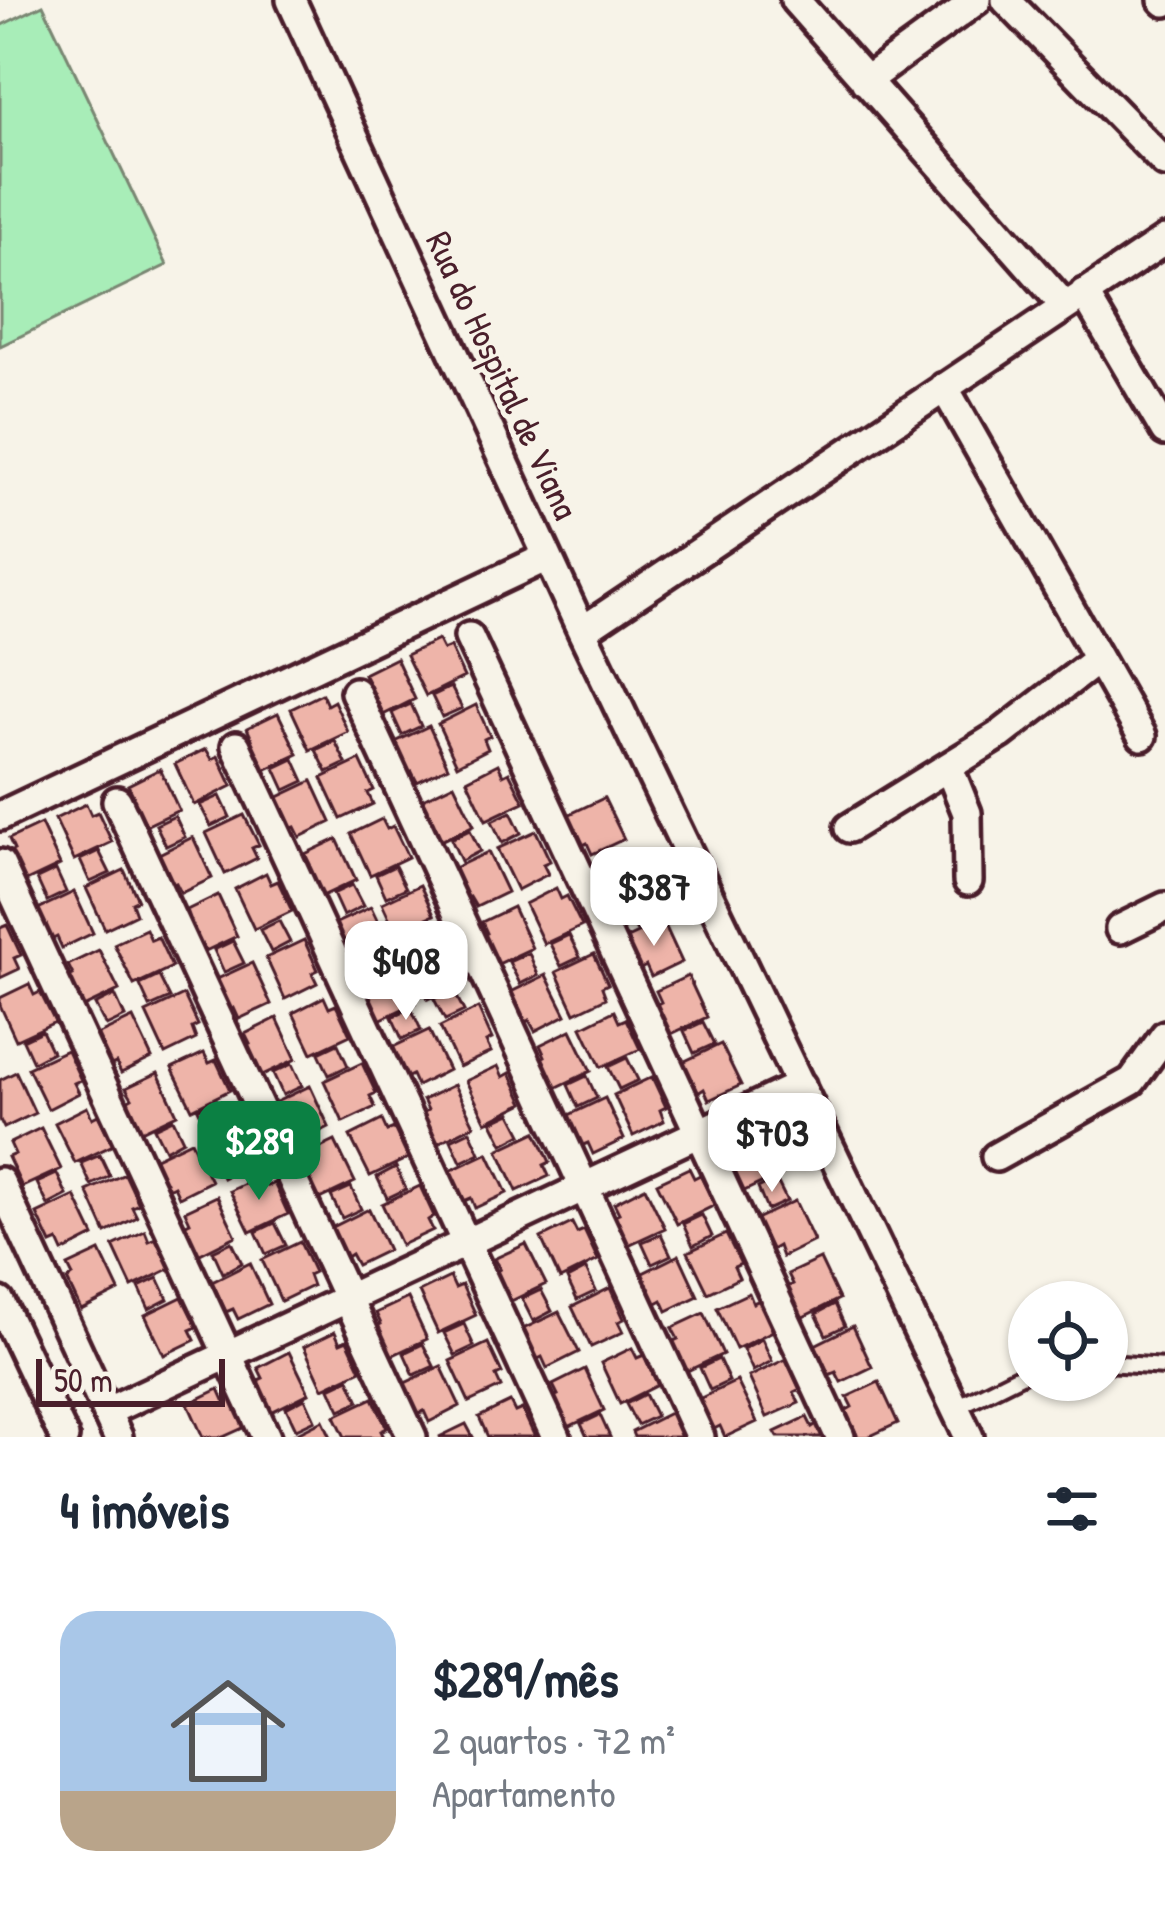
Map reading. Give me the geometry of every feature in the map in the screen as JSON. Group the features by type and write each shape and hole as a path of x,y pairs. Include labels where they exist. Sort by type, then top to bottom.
{"street":[{"path":"795,0 865,81 1074,299 1165,431"},
{"path":"865,81 977,0"},
{"path":"1006,0 1165,164"},
{"name":"Rua do Hospital de Viana","path":"0,816 547,557 293,1"},
{"path":"581,631 1165,240"},
{"path":"944,387 1142,736"},
{"path":"547,557 969,1437"},
{"path":"470,637 840,1437"},
{"path":"849,828 1001,734 1098,659"},
{"path":"355,692 700,1437"},
{"path":"236,746 556,1437"},
{"path":"949,768 967,813 968,881"},
{"path":"117,801 412,1437"},
{"path":"0,864 266,1437"},
{"path":"1120,929 1165,907"},
{"path":"996,1157 1132,1081 1165,1035"},
{"path":"0,1182 112,1424 227,1355 801,1085"},
{"path":"0,1302 64,1437"}],"lane":[{"path":"1128,1364 1165,1367"},
{"path":"955,1408 1008,1381"}],"green space":[{"path":"43,5 167,265 0,346 0,26"}],"building":[{"path":"438,640 443,650 450,647 464,677 426,696 406,655"},
{"path":"396,658 415,699 377,718 363,687 369,684 364,674"},
{"path":"451,687 462,708 442,717 432,696"},
{"path":"322,694 327,705 334,701 348,732 310,750 291,709"},
{"path":"411,704 421,726 402,735 392,713"},
{"path":"476,705 490,736 484,739 488,749 457,765 438,724"},
{"path":"278,713 298,754 260,772 245,742 252,739 247,728"},
{"path":"429,726 448,767 417,782 412,772 406,775 391,744"},
{"path":"335,741 346,763 327,772 316,750"},
{"path":"206,749 212,759 218,756 232,786 194,805 175,764"},
{"path":"294,759 304,781 285,790 275,768"},
{"path":"360,760 374,790 368,793 373,804 341,819 322,778"},
{"path":"498,764 503,775 509,772 524,802 486,820 467,780"},
{"path":"160,769 179,810 141,828 126,798 133,795 128,785"},
{"path":"312,781 331,822 300,837 295,827 288,830 274,799"},
{"path":"454,784 474,825 436,843 421,813 428,809 423,799"},
{"path":"220,796 230,817 211,826 200,805"},
{"path":"604,798 624,839 592,854 587,843 581,846 566,816"},
{"path":"86,804 91,815 98,812 112,842 74,860 55,819"},
{"path":"511,812 521,833 502,843 492,821"},
{"path":"244,815 259,845 252,848 257,858 225,874 206,833"},
{"path":"175,816 185,837 166,846 156,825"},
{"path":"382,819 387,829 393,826 408,857 370,875 351,834"},
{"path":"41,824 60,865 22,883 7,853 14,850 9,839"},
{"path":"470,830 480,851 461,861 451,839"},
{"path":"536,831 550,861 543,864 548,874 517,890 497,849"},
{"path":"193,837 212,878 181,893 176,883 169,886 155,856"},
{"path":"337,839 356,880 318,898 304,867 310,864 305,854"},
{"path":"99,851 110,873 90,882 80,860"},
{"path":"488,852 507,892 476,907 470,897 464,900 450,870"},
{"path":"629,853 649,894 610,912 596,882 603,879 598,869"},
{"path":"395,866 406,888 386,897 376,875"},
{"path":"56,870 66,892 47,901 37,879"},
{"path":"124,870 138,900 132,903 136,914 105,929 86,888"},
{"path":"266,873 271,884 278,881 292,911 254,929 235,889"},
{"path":"352,885 363,906 343,916 333,894"},
{"path":"420,885 434,915 427,918 432,929 401,944 382,903"},
{"path":"556,888 561,899 567,896 582,926 544,944 525,904"},
{"path":"74,892 93,933 62,948 57,937 51,940 36,910"},
{"path":"218,895 237,936 199,954 185,924 191,921 187,910"},
{"path":"645,899 655,921 636,930 626,908"},
{"path":"371,907 390,947 358,962 353,952 347,955 332,925"},
{"path":"513,907 532,948 494,966 480,936 487,933 482,922"},
{"path":"279,921 290,942 271,952 260,930"},
{"path":"663,921 682,962 651,977 646,966 639,970 625,939"},
{"path":"7,925 21,955 14,958 19,969 0,978 0,928"},
{"path":"146,929 151,940 158,937 172,967 134,985 114,944"},
{"path":"569,935 580,957 561,966 550,944"},
{"path":"304,940 318,970 312,973 317,983 285,999 266,958"},
{"path":"233,941 244,963 224,972 214,950"},
{"path":"440,943 445,953 451,950 466,980 428,999 409,958"},
{"path":"99,950 119,990 81,1008 66,978 73,975 68,965"},
{"path":"529,953 538,975 520,984 509,962"},
{"path":"594,954 608,984 602,987 606,998 575,1013 556,972"},
{"path":"396,962 415,1003 377,1021 363,991 369,988 364,977"},
{"path":"252,963 271,1004 239,1019 234,1008 228,1011 213,981"},
{"path":"546,975 566,1015 535,1031 529,1020 523,1024 509,993"},
{"path":"159,976 170,998 150,1007 140,985"},
{"path":"688,976 707,1017 669,1035 655,1005 661,1002 656,991"},
{"path":"29,984 34,995 40,992 55,1022 16,1040 0,998"},
{"path":"453,989 464,1011 445,1020 434,999"},
{"path":"115,995 125,1017 106,1026 95,1005"},
{"path":"184,995 198,1025 192,1028 196,1039 165,1054 146,1013"},
{"path":"324,997 329,1008 336,1005 350,1035 312,1053 293,1013"},
{"path":"411,1008 421,1030 402,1039 392,1017"},
{"path":"478,1008 492,1039 486,1042 491,1052 459,1067 440,1027"},
{"path":"614,1011 619,1022 626,1019 640,1049 601,1067 582,1027"},
{"path":"133,1018 152,1058 121,1073 116,1063 109,1066 95,1036"},
{"path":"277,1018 296,1059 258,1077 244,1047 250,1044 245,1034"},
{"path":"703,1022 714,1044 694,1053 684,1031"},
{"path":"429,1030 448,1070 417,1086 412,1075 406,1078 391,1048"},
{"path":"571,1030 591,1071 553,1089 539,1059 545,1056 540,1045"},
{"path":"42,1031 52,1052 33,1062 23,1040"},
{"path":"338,1044 348,1066 329,1075 319,1053"},
{"path":"721,1044 741,1085 709,1100 704,1089 698,1093 683,1062"},
{"path":"67,1050 81,1080 74,1083 79,1093 48,1109 28,1068"},
{"path":"204,1053 209,1063 216,1060 230,1090 192,1109 172,1068"},
{"path":"627,1058 638,1080 619,1089 608,1067"},
{"path":"362,1063 376,1093 370,1096 375,1107 343,1122 324,1081"},
{"path":"292,1064 302,1086 283,1095 273,1073"},
{"path":"498,1066 503,1077 510,1073 524,1103 486,1122 466,1081"},
{"path":"16,1072 35,1113 4,1128 0,1080"},
{"path":"158,1073 177,1114 139,1132 125,1102 132,1098 126,1088"},
{"path":"587,1076 597,1098 578,1107 568,1085"},
{"path":"652,1077 666,1107 660,1110 664,1121 633,1136 614,1095"},
{"path":"454,1085 474,1125 436,1144 421,1114 428,1110 423,1100"},
{"path":"310,1086 329,1127 298,1142 293,1131 286,1135 272,1104"},
{"path":"605,1098 624,1139 593,1154 588,1143 581,1146 567,1116"},
{"path":"217,1100 228,1121 208,1130 198,1109"},
{"path":"87,1107 92,1118 98,1115 113,1145 75,1163 55,1123"},
{"path":"511,1113 522,1134 503,1144 492,1122"},
{"path":"173,1119 183,1140 165,1150 154,1128"},
{"path":"242,1119 256,1149 250,1152 254,1162 223,1178 204,1137"},
{"path":"382,1120 387,1131 394,1128 408,1158 370,1176 350,1136"},
{"path":"41,1128 61,1169 22,1187 8,1157 15,1154 10,1143"},
{"path":"470,1131 480,1153 461,1162 451,1140"},
{"path":"536,1132 550,1162 544,1165 549,1176 517,1191 498,1150"},
{"path":"761,1133 780,1174 742,1192 728,1162 735,1159 730,1148"},
{"path":"191,1141 211,1181 179,1197 174,1186 168,1189 153,1159"},
{"path":"335,1141 355,1182 317,1200 302,1170 309,1167 304,1156"},
{"path":"488,1153 507,1193 475,1208 471,1198 464,1201 450,1171"},
{"path":"100,1155 110,1176 91,1185 81,1163"},
{"path":"396,1167 406,1189 387,1198 377,1177"},
{"path":"689,1168 694,1178 700,1175 715,1205 677,1224 657,1183"},
{"path":"57,1174 67,1195 48,1205 37,1183"},
{"path":"125,1174 139,1204 132,1207 137,1217 106,1233 87,1191"},
{"path":"262,1176 267,1186 274,1183 288,1214 250,1232 230,1191"},
{"path":"776,1179 787,1201 767,1210 758,1188"},
{"path":"420,1186 434,1216 428,1220 433,1230 401,1245 382,1204"},
{"path":"351,1187 361,1209 342,1218 331,1196"},
{"path":"645,1187 665,1228 626,1246 612,1216 619,1213 614,1203"},
{"path":"75,1196 94,1236 63,1252 58,1241 51,1244 37,1214"},
{"path":"217,1196 236,1236 198,1255 184,1225 190,1222 185,1211"},
{"path":"795,1201 814,1241 782,1257 778,1246 771,1250 756,1219"},
{"path":"369,1209 388,1250 357,1265 351,1254 345,1258 331,1228"},
{"path":"702,1215 712,1236 693,1246 683,1224"},
{"path":"275,1223 286,1245 266,1254 256,1232"},
{"path":"572,1223 577,1233 584,1230 598,1260 560,1279 541,1238"},
{"path":"145,1231 149,1241 156,1238 171,1268 132,1287 113,1246"},
{"path":"661,1234 671,1255 652,1264 642,1242"},
{"path":"726,1234 741,1264 734,1267 739,1278 708,1293 688,1252"},
{"path":"232,1242 242,1263 223,1273 213,1251"},
{"path":"300,1242 314,1272 308,1275 312,1286 281,1301 262,1260"},
{"path":"526,1244 546,1284 507,1303 493,1273 500,1269 494,1259"},
{"path":"100,1251 119,1291 81,1310 67,1280 73,1276 68,1266"},
{"path":"679,1255 698,1296 667,1311 662,1300 655,1304 641,1274"},
{"path":"820,1259 839,1299 801,1318 787,1287 793,1284 788,1274"},
{"path":"250,1263 269,1304 238,1319 233,1309 226,1312 212,1282"},
{"path":"586,1269 596,1291 577,1300 567,1279"},
{"path":"450,1277 455,1288 462,1285 476,1315 438,1333 419,1292"},
{"path":"158,1278 168,1299 149,1309 139,1287"},
{"path":"610,1288 624,1319 618,1322 623,1332 591,1347 572,1307"},
{"path":"541,1290 552,1311 533,1321 522,1299"},
{"path":"749,1293 753,1303 760,1300 775,1330 736,1349 717,1308"},
{"path":"182,1297 197,1327 190,1330 195,1340 164,1355 145,1315"},
{"path":"408,1298 427,1339 389,1357 375,1327 381,1324 376,1313"},
{"path":"835,1304 845,1326 826,1335 816,1314"},
{"path":"559,1312 579,1352 547,1368 542,1357 536,1360 521,1330"},
{"path":"704,1313 723,1354 685,1372 671,1342 678,1339 672,1328"},
{"path":"464,1324 474,1346 455,1355 444,1333"},
{"path":"853,1326 872,1367 841,1382 836,1372 829,1375 815,1345"},
{"path":"335,1332 340,1343 347,1340 361,1370 323,1388 304,1347"},
{"path":"762,1339 772,1361 753,1371 743,1349"},
{"path":"488,1343 502,1373 496,1376 501,1387 469,1402 450,1361"},
{"path":"423,1344 434,1366 414,1375 404,1353"},
{"path":"632,1348 637,1358 644,1355 658,1385 620,1404 601,1363"},
{"path":"289,1352 309,1393 271,1412 256,1381 263,1378 258,1368"},
{"path":"719,1359 729,1381 710,1390 700,1368"},
{"path":"786,1359 800,1389 794,1392 799,1403 767,1417 749,1377"},
{"path":"441,1366 460,1406 429,1422 424,1411 417,1414 403,1384"},
{"path":"585,1369 604,1410 566,1428 551,1398 558,1395 553,1385"},
{"path":"349,1379 359,1401 340,1410 330,1388"},
{"path":"737,1381 757,1422 725,1437 720,1426 714,1429 699,1399"},
{"path":"879,1382 898,1423 858,1437 845,1411 852,1407 847,1397"},
{"path":"219,1389 224,1400 231,1397 245,1427 223,1437 203,1437 188,1404"},
{"path":"645,1394 656,1416 637,1425 626,1404"},
{"path":"305,1398 315,1420 296,1429 286,1408"},
{"path":"373,1398 387,1428 381,1431 384,1437 345,1437 335,1416"},
{"path":"510,1402 515,1412 522,1409 535,1437 488,1437 479,1417"},
{"path":"670,1413 681,1437 634,1437 632,1432"},
{"path":"600,1415 610,1437 587,1437 581,1424"},
{"path":"807,1417 812,1427 818,1423 825,1437 778,1437 775,1432"},
{"path":"323,1420 331,1437 289,1437"},
{"path":"466,1424 473,1437 439,1437"}]}
